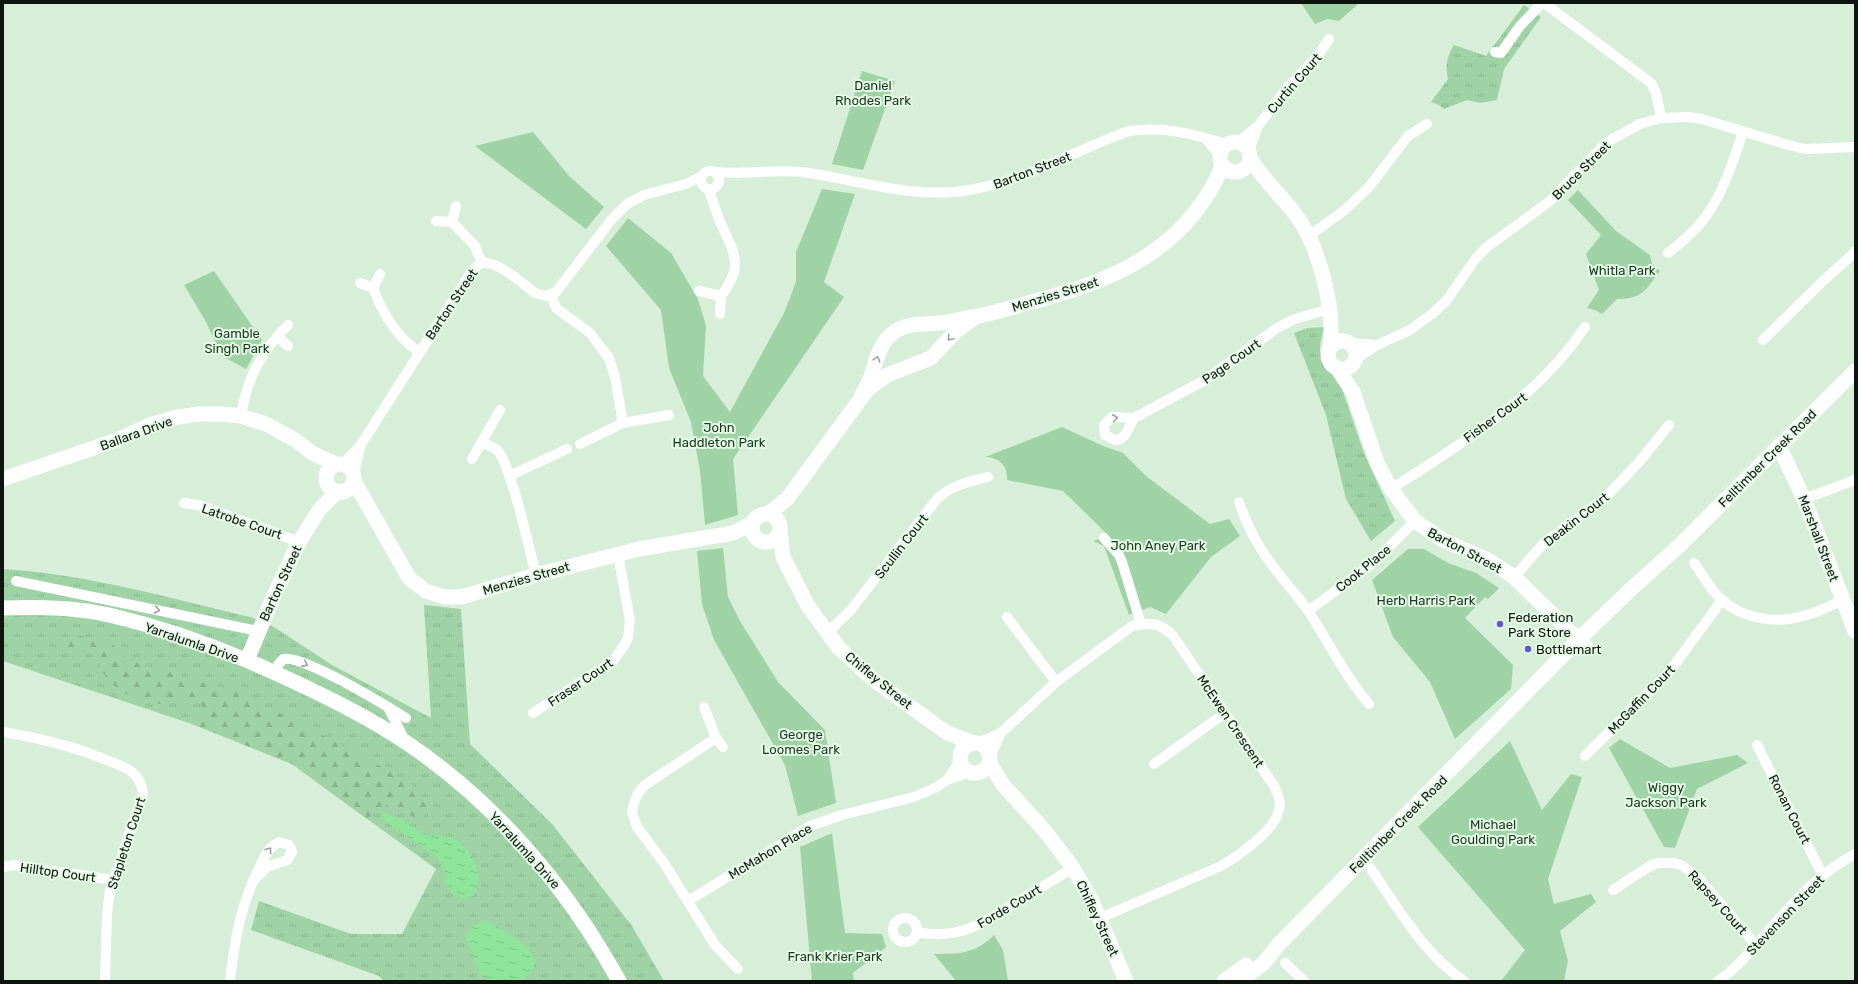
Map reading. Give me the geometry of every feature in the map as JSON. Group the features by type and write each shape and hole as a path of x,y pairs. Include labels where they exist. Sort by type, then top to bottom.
{"street":[{"path":"1495,52 1501,54 1520,26 1543,3 1651,83 1656,93 1661,118"},
{"name":"Curtin Court","path":"1235,157 1287,88 1317,57 1329,39"},
{"name":"Bruce Street","path":"1355,361 1377,345 1410,330 1432,314 1447,300 1476,258 1487,247 1550,201 1607,142 1640,124 1661,118 1690,117 1702,119 1805,149 1855,147"},
{"path":"1309,236 1346,209 1369,187 1408,136 1427,124"},
{"name":"Barton Street","path":"716,172 735,174 761,171 801,172 922,192 956,192 1005,182 1129,131 1144,129 1181,131 1206,139 1235,157"},
{"path":"1668,253 1694,231 1709,212 1724,183 1743,132"},
{"path":"1235,157 1268,183 1290,208 1309,236 1323,274 1330,316 1329,359 1337,368 1348,368 1355,361 1355,349 1330,316"},
{"name":"Menzies Street","path":"768,514 787,499 862,395 880,348 888,337 898,329 914,324 938,323 981,316 1095,284 1121,271 1150,254 1180,229 1214,187 1235,157"},
{"path":"623,423 615,377 609,358 603,348 590,333 556,308 551,294 560,288 597,237 622,208 644,195 686,184 702,176 708,170 716,172 719,178 712,186 714,201 718,218 732,246 735,264 730,282 721,296 720,314"},
{"name":"Barton Street","path":"712,186 735,174"},
{"path":"702,176 701,181 712,186"},
{"path":"686,184 712,186"},
{"path":"452,222 456,206"},
{"path":"436,221 452,222 475,246 482,263"},
{"path":"1763,340 1855,252"},
{"name":"Barton Street","path":"247,660 258,631 299,542 472,271 482,263 494,264 540,295 551,294"},
{"path":"373,288 380,274"},
{"path":"360,283 373,288 390,324 399,336 419,352"},
{"path":"699,291 721,296"},
{"name":"Menzies Street","path":"862,395 883,378 931,358 958,329 981,316"},
{"name":"Page Court","path":"1134,418 1205,380 1277,328 1295,319 1330,316"},
{"path":"241,416 250,377 277,336 288,325"},
{"name":"Fisher Court","path":"1390,489 1502,414 1524,397 1556,366 1584,328"},
{"path":"277,336 288,346"},
{"path":"1330,347 1338,341 1349,342"},
{"name":"Bruce Street","path":"1349,342 1377,345"},
{"name":"Barton Street","path":"1353,392 1355,361"},
{"name":"Barton Street","path":"1337,368 1353,392 1377,463 1390,489 1414,522 1443,540 1488,560 1514,577 1582,644"},
{"name":"Felltimber Creek Road","path":"1240,981 1264,963 1280,944 1517,705 1582,644 1630,590 1680,545 1855,371"},
{"path":"472,459 500,410"},
{"name":"Ballara Drive","path":"3,479 118,440 150,425 173,418 221,414 241,416 266,424 283,433 312,453 340,478"},
{"path":"580,444 623,423 669,415"},
{"name":"Deakin Court","path":"1514,577 1544,543 1605,498 1640,461 1669,425"},
{"path":"482,442 498,451 509,476 536,574"},
{"name":"Barton Street","path":"340,478 360,446"},
{"name":"Marshall Street","path":"1779,446 1804,499 1855,631"},
{"path":"509,476 567,449"},
{"name":"Scullin Court","path":"827,633 850,612 944,493 959,484 988,477"},
{"name":"Menzies Street","path":"340,478 366,502 409,578 426,591 444,597 461,597 536,574 618,554 733,533 757,533"},
{"path":"1804,499 1855,480"},
{"name":"Menzies Street","path":"780,528 787,499"},
{"path":"1239,502 1245,519 1256,541 1274,568 1308,611 1357,690 1369,704"},
{"name":"Latrobe Court","path":"184,503 204,507 299,542"},
{"path":"768,514 776,518 780,528 778,534 772,541 757,533 759,516 768,514"},
{"name":"Cook Place","path":"1308,611 1372,564 1414,522"},
{"name":"Chifley Street","path":"780,528 783,557"},
{"name":"Chifley Street","path":"757,533 783,557 808,606 827,633 855,663 875,681 947,734 976,743"},
{"path":"1001,733 985,769 967,766 966,746 1001,733 1056,682 1132,626 1141,624 1119,555 1104,538"},
{"name":"Fraser Court","path":"533,713 613,661 625,644 628,638 630,621 618,554"},
{"path":"1694,563 1722,600 1744,613 1757,618 1787,620 1804,616 1843,600"},
{"name":"Yarralumla Drive","path":"16,581 258,631"},
{"name":"McGaffin Court","path":"1585,756 1670,671 1722,600"},
{"path":"108,614 119,602"},
{"name":"Yarralumla Drive","path":"3,608 69,609 108,614 183,637 247,660 275,673 348,708 405,742 462,785 495,815 531,854 582,919 619,981"},
{"path":"1007,617 1056,682"},
{"name":"McEwen Crescent","path":"1100,918 1219,867 1246,849 1271,826 1279,811 1278,794 1169,631 1157,624 1141,624"},
{"path":"275,673 278,665 283,660 297,660 349,685 406,718"},
{"name":"Yarralumla Drive","path":"388,707 405,742"},
{"path":"704,707 716,738 723,747"},
{"path":"1154,764 1225,713"},
{"name":"Stapleton Court","path":"3,732 42,738 82,750 124,767 137,777 141,784 143,794 113,880 107,914 105,981"},
{"name":"Chifley Street","path":"947,734 967,766 1003,785"},
{"path":"716,738 645,785 638,793 632,812 637,827 664,863 715,945 738,969"},
{"path":"976,743 986,748 989,759"},
{"name":"Ronan Court","path":"1757,745 1822,874"},
{"name":"Chifley Street","path":"989,759 1003,785 1053,840 1074,868 1100,918 1126,981"},
{"name":"McMahon Place","path":"688,901 810,826 842,815 914,797 937,787 967,766"},
{"name":"McMahon Place","path":"947,780 967,766"},
{"name":"Stevenson Street","path":"1720,980 1756,945 1794,902 1822,874 1855,854"},
{"path":"1364,859 1423,942 1460,980"},
{"name":"Rapsey Court","path":"1613,890 1650,866 1658,863 1674,863 1681,865 1697,876 1756,945"},
{"name":"Hilltop Court","path":"3,867 14,865 113,880"},
{"name":"Forde Court","path":"917,932 948,934 978,926 1074,868"},
{"path":"230,981 238,923 254,880"},
{"name":"Felltimber Creek Road","path":"1224,981 1260,955 1280,944"},
{"path":"1285,963 1304,981"}],"green space":[{"path":"1301,3 1359,3 1339,21 1327,19 1315,24"},
{"path":"1524,5 1541,17 1504,69 1497,100 1480,103 1467,100 1444,109 1431,102 1448,79 1447,61 1454,45 1486,56"},
{"name":"Daniel Rhodes Park","path":"862,71 895,81 863,170 832,164"},
{"path":"533,132 569,176 604,207 586,229 475,146"},
{"name":"John Haddleton Park","path":"822,189 855,194 824,282 844,297 733,459 738,515 705,525 700,471 691,422 669,368 661,310 606,246 628,218 671,253 698,299 706,326 703,376 730,412 784,313 796,282 796,252"},
{"name":"Whitla Park","path":"1578,190 1616,231 1650,255 1652,264 1660,271 1643,292 1626,299 1617,299 1602,314 1587,308 1599,290 1586,254 1601,235 1568,200"},
{"name":"Gamble Singh Park","path":"214,271 262,340 246,369 222,356 206,322 184,285"},
{"path":"1325,327 1322,334 1320,347 1322,359 1330,369 1337,374 1364,453 1395,521 1371,541 1346,499 1326,415 1294,333 1307,328"},
{"name":"John Aney Park","path":"1062,427 1103,446 1123,453 1146,476 1210,524 1229,519 1240,536 1211,557 1166,614 1150,607 1129,615 1104,546 1093,541 1109,536 1063,491 1007,480 1006,470 1002,463 990,457 985,457"},
{"name":"George Loomes Park","path":"723,548 728,597 740,621 778,682 825,730 836,803 798,816 785,765 714,640 702,604 697,551"},
{"name":"Herb Harris Park","path":"1408,549 1424,549 1448,563 1476,573 1499,588 1488,599 1485,597 1465,618 1513,665 1511,689 1455,739 1430,682 1393,637 1372,580"},
{"path":"3,569 97,581 250,617 274,627 332,665 431,718 424,605 461,609 470,744 553,825 632,926 664,981 384,981 379,976 251,930 259,901 351,934 402,934 436,869 292,764 192,724 3,661"},
{"path":"74,634 113,644 119,654 133,662 233,691 304,725 410,782 429,810 425,814 423,821 386,805 367,819 292,764 192,724 205,710 195,698 169,704 158,704 131,697 108,681 93,654 60,648 60,643"},
{"name":"Wiggy Jackson Park","path":"1620,739 1670,768 1737,755 1748,763 1697,789 1675,848 1664,847 1609,748"},
{"name":"Michael Goulding Park","path":"1510,741 1542,810 1571,774 1582,777 1548,879 1554,904 1591,894 1596,902 1560,931 1568,961 1564,981 1501,981 1525,950 1418,827"},
{"name":"Frank Krier Park","path":"832,833 845,933 882,934 886,947 853,973 854,981 812,981 800,847"},
{"path":"994,935 1003,950 1008,981 956,981 934,954 966,952 980,946"}],"water":[{"path":"382,814 394,816 421,834 452,838 466,848 475,862 478,871 477,887 474,895 466,898 457,898 454,896 446,883 445,872 438,858 381,818 380,817"},
{"path":"483,922 490,922 527,946 535,961 533,969 524,981 487,981 480,973 465,935 474,926"}],"place":[{"name":"Federation Park Store","path":"1500,624"},
{"name":"Bottlemart","path":"1528,649"}]}
